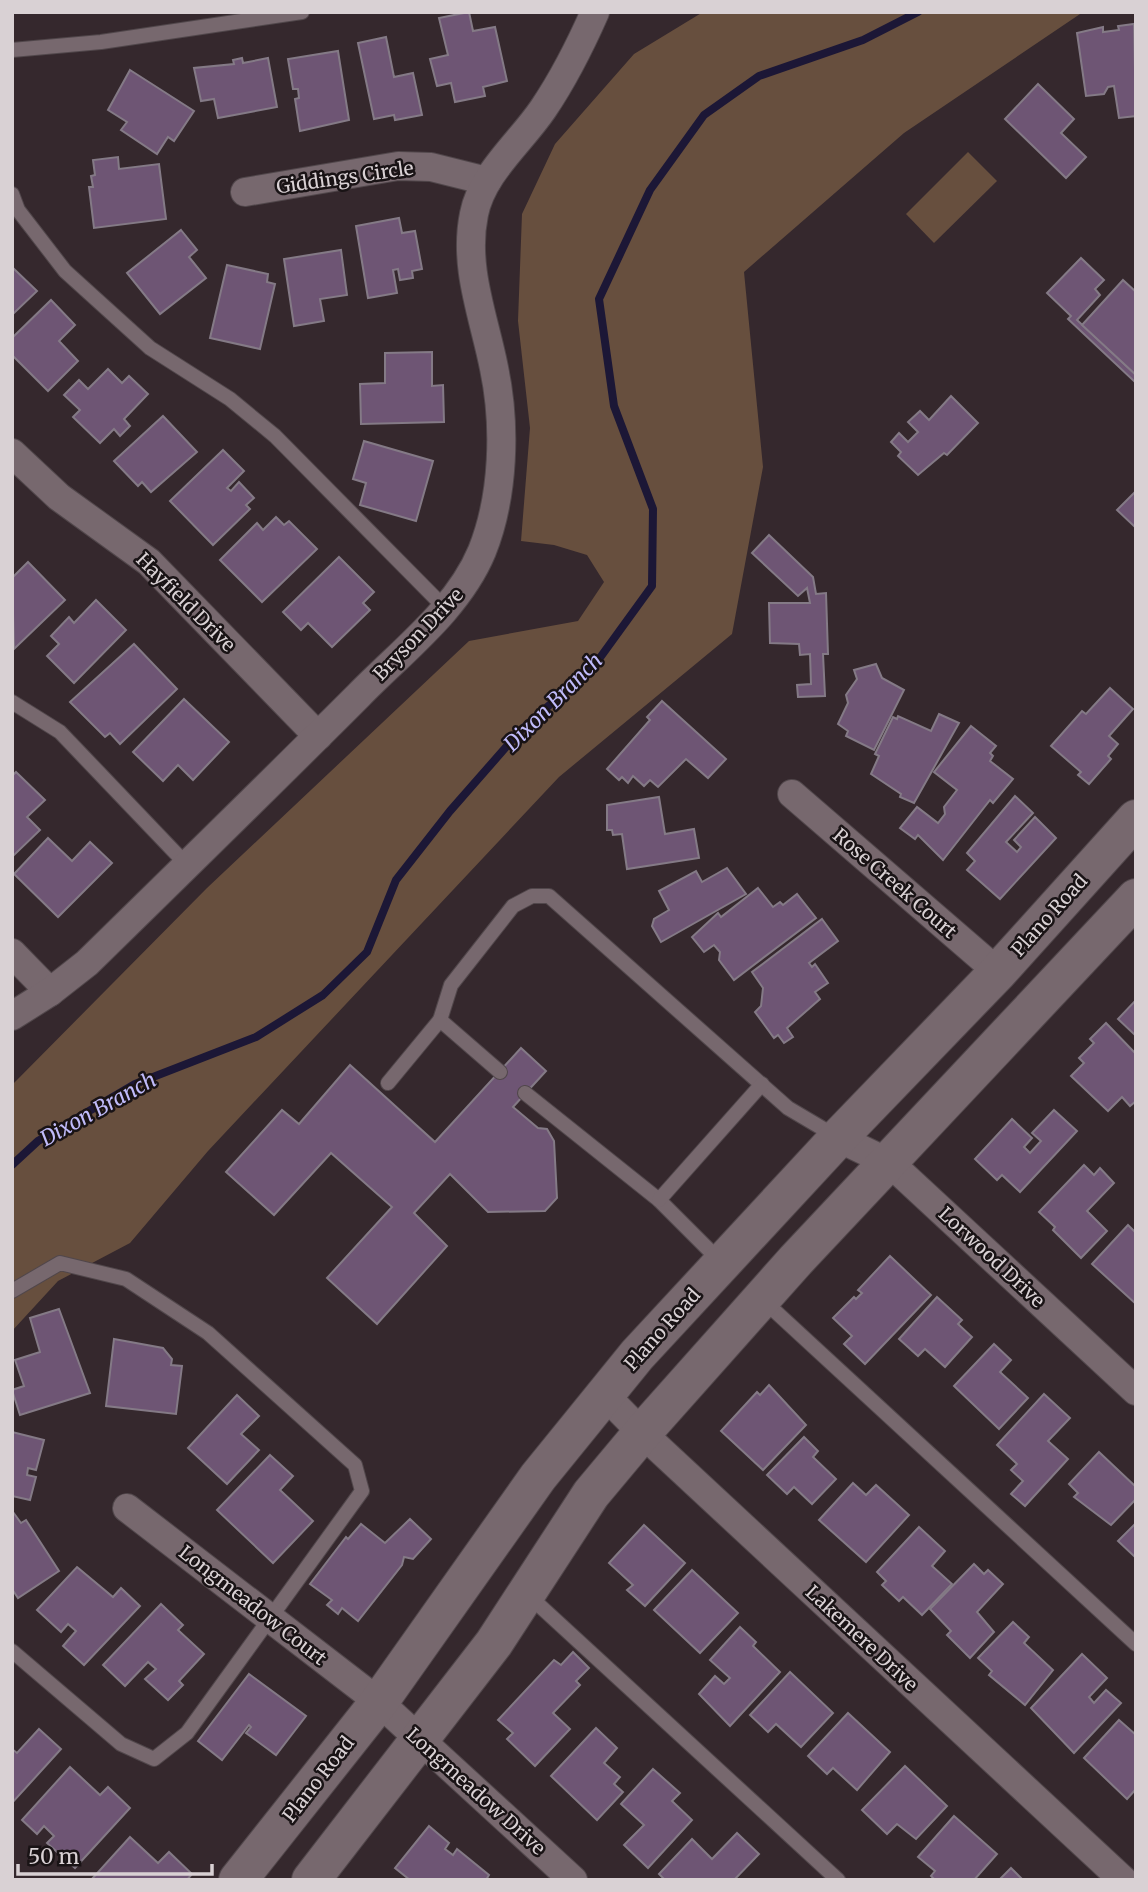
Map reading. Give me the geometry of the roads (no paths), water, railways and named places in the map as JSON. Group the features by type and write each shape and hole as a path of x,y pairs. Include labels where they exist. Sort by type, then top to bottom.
{"main road":[{"name":"Plano Road","path":"238,1880 379,1702 538,1477 604,1394 838,1138 998,972 1136,819"},
{"path":"311,1880 421,1741 494,1643 591,1494 642,1433 761,1298 1136,898"}],"street":[{"name":"Bryson Drive","path":"12,1016 50,992 87,963 318,736 466,584 483,549 500,460 500,410 494,369 471,263 474,214 486,181 542,111 570,66 595,12"},
{"name":"Giddings Circle","path":"245,192 398,166 431,167 486,181"},
{"name":"Hayfield Drive","path":"12,453 59,497 149,562 318,736"},
{"name":"Rose Creek Court","path":"792,794 998,972"},
{"path":"12,953 50,992"},
{"name":"Lorwood Drive","path":"838,1138 890,1163 1136,1391"},
{"name":"Lakemere Drive","path":"604,1394 642,1433 1123,1880"},
{"name":"Longmeadow Court","path":"127,1508 379,1702"},
{"name":"Longmeadow Drive","path":"379,1702 571,1879"}],"lane":[{"path":"12,50 101,42 302,12"},
{"path":"12,194 18,209 65,271 150,348 230,399 275,436 445,608"},
{"path":"12,702 60,733 187,865"},
{"path":"388,1083 440,1020 451,985 513,906 532,896 549,896 788,1108 838,1138"},
{"path":"440,1020 500,1072"},
{"path":"659,1200 762,1084"},
{"path":"525,1093 659,1200 722,1263"},
{"path":"12,1291 60,1263 126,1279 208,1334 355,1465 362,1491 187,1733 154,1759 121,1744 12,1651"},
{"path":"761,1298 1136,1644"},
{"path":"526,1593 838,1880"}],"waterway":[{"name":"Dixon Branch","path":"12,1165 38,1141 135,1084 256,1037 323,995 367,952 396,880 450,811 521,730 594,666 652,586 653,509 614,406 599,299 650,190 704,115 759,76 863,40 918,12"}]}
